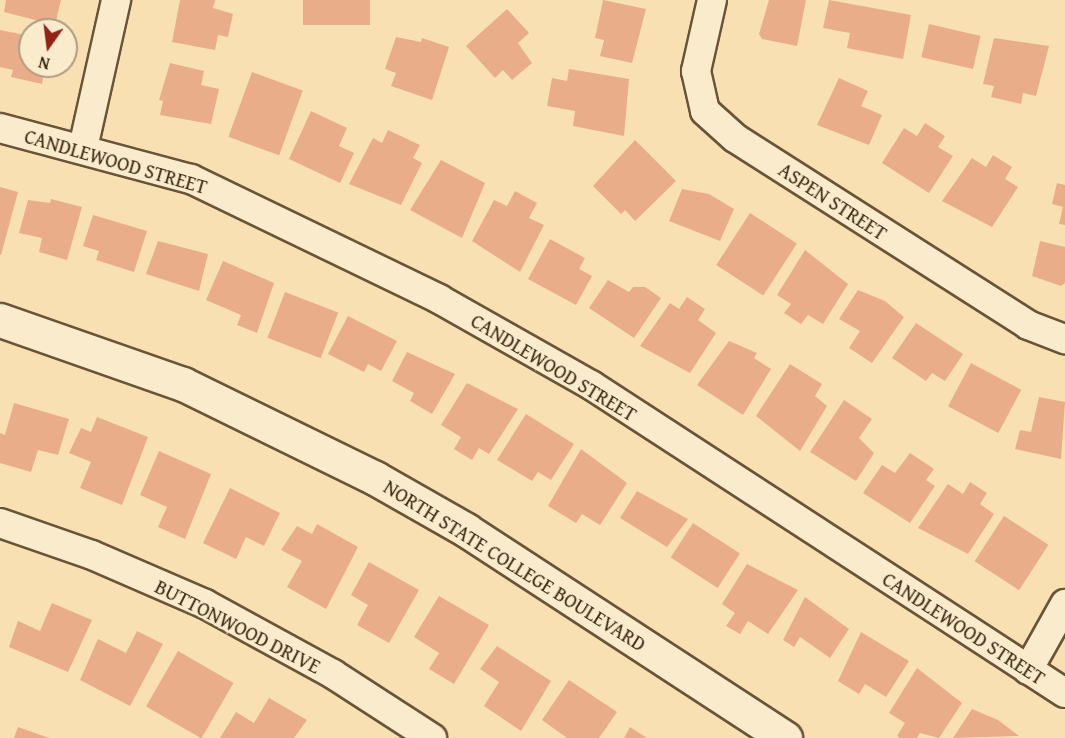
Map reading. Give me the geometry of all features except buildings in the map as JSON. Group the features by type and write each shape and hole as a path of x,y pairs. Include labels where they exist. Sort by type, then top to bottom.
{"main road":[{"name":"NORTH STATE COLLEGE BOULEVARD","path":"0,320 183,384 375,477 466,530 785,738"}],"street":[{"path":"83,148 116,0"},
{"name":"ASPEN STREET","path":"711,0 696,71 705,111 735,138 1018,319 1065,339"},
{"name":"CANDLEWOOD STREET","path":"0,128 83,148 191,179 439,299 591,385 1065,693"},
{"name":"BUTTONWOOD DRIVE","path":"0,523 92,555 205,604 333,674 432,738"},
{"path":"1028,670 1065,604"}]}
